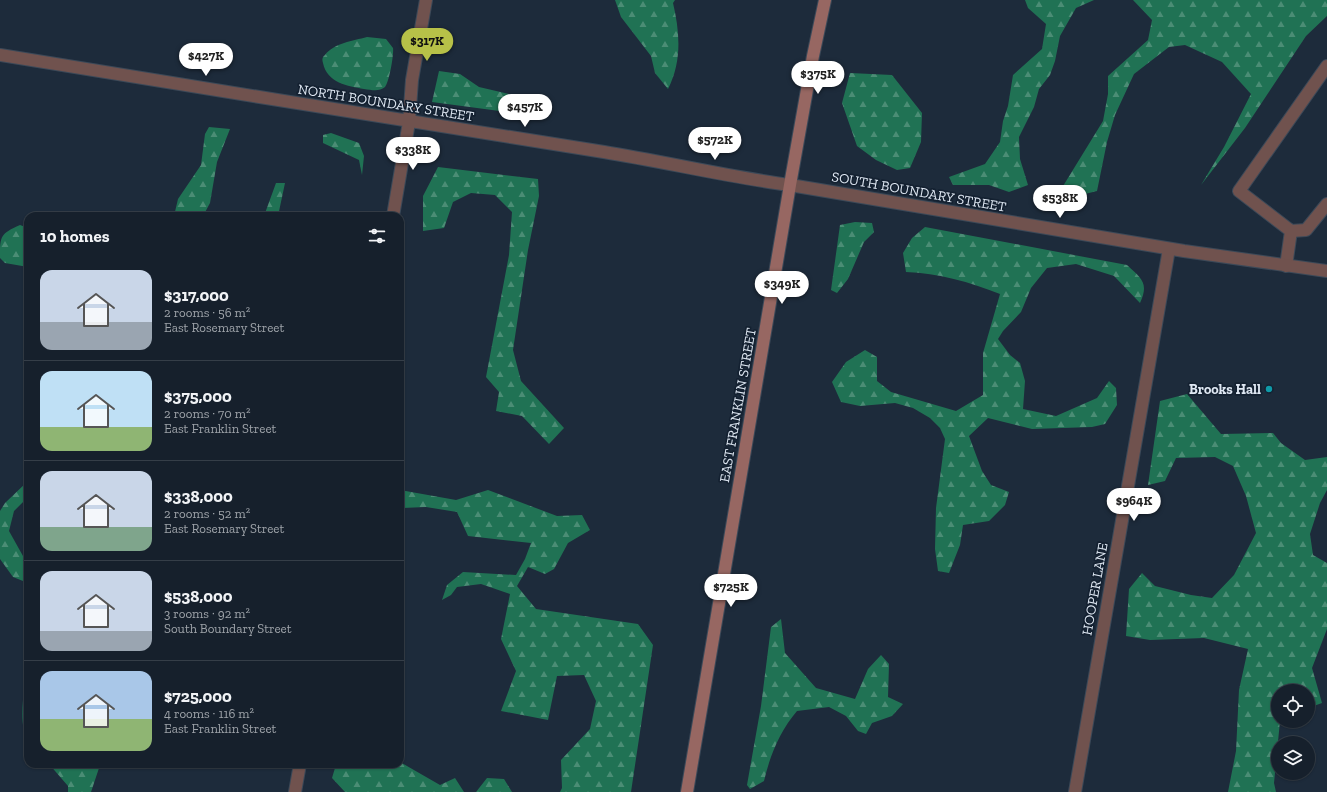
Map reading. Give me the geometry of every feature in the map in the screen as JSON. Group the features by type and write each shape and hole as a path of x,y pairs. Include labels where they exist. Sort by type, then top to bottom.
{"main road":[{"name":"EAST FRANKLIN STREET","path":"687,792 790,186 813,56 825,0"}],"street":[{"path":"394,212 409,122 412,80 426,0"},
{"name":"NORTH BOUNDARY STREET","path":"0,55 409,122 636,157 748,180 790,186"},
{"path":"1327,66 1239,191 1292,231 1306,230 1327,204"},
{"name":"SOUTH BOUNDARY STREET","path":"790,186 1169,249 1327,271"},
{"path":"1286,266 1292,231"},
{"name":"HOOPER LANE","path":"1075,792 1169,249"},
{"path":"295,792 299,768"}],"green space":[{"path":"615,0 675,0 673,3 677,25 678,57 673,78 668,89 655,73 651,56 621,17"},
{"path":"1025,0 1094,0 1076,8 1060,36 1055,61 1050,75 1039,89 1034,107 1019,137 1020,159 1028,185 1009,192 989,185 953,185 949,177 985,164 1000,142 1013,75 1042,49 1046,24 1028,8"},
{"path":"1133,0 1327,0 1327,16 1306,36 1245,128 1201,185 1224,147 1251,94 1222,62 1185,45 1169,47 1134,74 1115,115 1107,142 1097,191 1081,195 1060,191 1103,121 1108,94 1108,76 1148,40 1152,20"},
{"path":"367,37 386,39 393,48 392,62 387,84 380,90 364,89 345,85 339,82 325,70 322,59 329,51 339,45"},
{"path":"439,71 460,74 479,87 509,94 507,112 432,102"},
{"path":"850,73 892,75 922,113 921,142 910,168 897,170 876,160 857,146 842,103"},
{"path":"209,127 230,129 217,162 210,203 205,212 175,212 178,199 201,165 205,134"},
{"path":"331,133 359,143 364,156 362,175 359,160 323,143 323,135"},
{"path":"438,167 538,179 539,196 528,250 513,350 521,381 564,428 549,444 522,416 496,411 499,392 486,377 509,255 512,212 495,195 471,193 453,202 444,228 423,231 423,196"},
{"path":"276,183 285,183 279,212 265,212"},
{"path":"855,222 872,223 874,232 864,242 848,279 837,293 831,290 840,225"},
{"path":"20,225 24,226 24,266 5,263 0,258 1,240 8,231"},
{"path":"925,227 1127,265 1137,274 1144,286 1143,296 1140,303 1114,276 1076,264 1047,268 1031,288 1021,312 1003,331 998,339 1010,355 1020,363 1025,381 1023,409 1056,416 1097,398 1109,381 1116,388 1117,405 1105,424 1092,427 1032,429 988,418 969,436 982,471 991,485 1009,492 1005,505 989,521 963,525 960,545 949,573 938,571 935,549 936,508 945,439 940,428 930,418 913,408 895,403 860,406 841,402 832,382 846,362 865,350 877,357 877,381 891,392 956,411 983,395 983,353 1000,294 954,279 930,274 906,272 903,253 912,238"},
{"path":"1187,394 1221,434 1273,433 1281,443 1305,460 1327,457 1327,490 1320,503 1310,534 1313,555 1327,563 1327,629 1312,668 1322,703 1315,706 1315,684 1271,684 1271,728 1279,728 1279,736 1271,736 1271,780 1274,780 1276,792 1228,792 1236,751 1239,690 1248,649 1204,638 1150,640 1126,636 1129,589 1142,573 1155,586 1191,595 1212,598 1234,575 1256,533 1246,496 1233,466 1215,457 1176,458 1165,481 1148,485 1160,401"},
{"path":"24,485 24,501 14,511 9,531 24,558 24,581 13,577 0,559 0,511 5,503"},
{"path":"488,490 557,516 582,515 590,530 568,543 554,569 545,574 528,567 517,586 536,609 638,624 653,645 631,792 560,792 562,788 561,760 590,729 596,701 584,675 557,676 548,720 501,711 516,671 501,639 510,594 481,584 457,587 451,595 442,600 447,585 463,572 516,575 525,559 531,543 468,536 457,512 426,507 404,508 404,491 456,500"},
{"path":"781,619 785,653 816,688 855,699 868,669 881,655 889,664 888,697 903,704 892,716 872,723 866,734 858,731 846,716 829,707 797,711 776,744 764,781 750,789 747,785 761,706 771,627"},
{"path":"24,693 24,728 22,714"},
{"path":"404,764 440,785 455,778 464,792 345,792 332,778 335,768 404,768"},
{"path":"52,768 99,768 91,792 68,792 68,786"},
{"path":"487,778 504,779 512,792 476,792"}],"place":[{"name":"Brooks Hall","path":"1269,389"}]}
